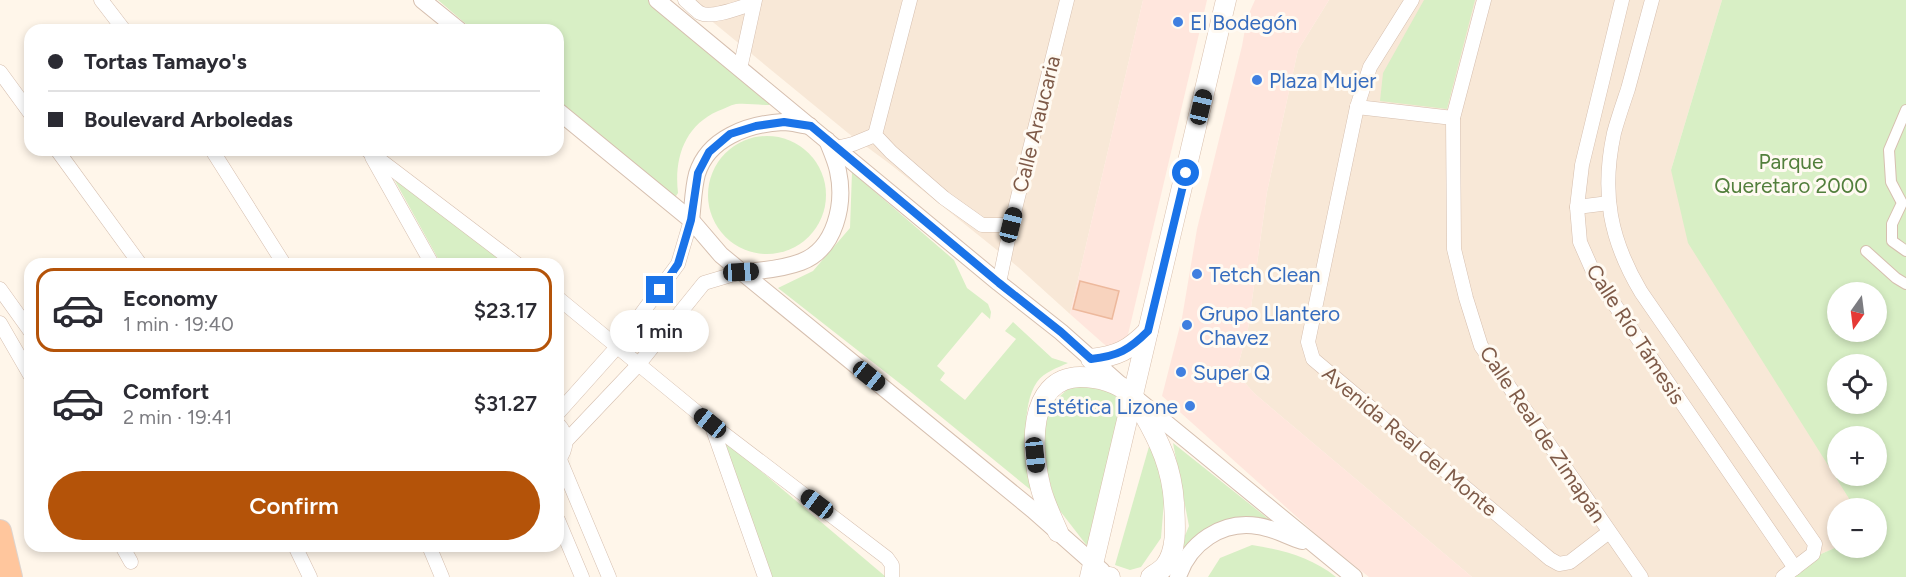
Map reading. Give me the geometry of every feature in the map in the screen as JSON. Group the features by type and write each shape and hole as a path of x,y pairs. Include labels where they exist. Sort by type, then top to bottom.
{"highway":[{"path":"0,531 11,577"}],"main road":[{"path":"1092,570 1224,10 1233,0"},
{"path":"1091,359 1122,353 1148,331"},
{"path":"1058,532 1046,504 1037,473 1035,437 1040,403 1057,384 1073,377 1097,377 1133,396 1157,438 1167,462 1175,524 1171,555 1165,566 1151,577"}],"street":[{"path":"101,0 119,24"},
{"path":"422,0 452,24"},
{"path":"657,0 1061,332 1133,396 1354,577"},
{"path":"685,0 705,15 713,15 754,2 740,69"},
{"path":"875,135 910,0"},
{"name":"Calle Araucaria","path":"999,283 1011,225 1067,0"},
{"name":"Avenida Real del Monte","path":"1412,0 1370,67 1357,107 1308,342 1313,359 1550,559 1559,564 1570,562 1609,532"},
{"name":"Calle Real de Zimapán","path":"1484,0 1453,118 1454,249 1466,298 1482,346 1641,577"},
{"name":"Calle Río Támesis","path":"1622,0 1582,165 1577,207 1580,242 1595,276 1795,568 1813,554 1815,544 1812,537 1641,292 1625,265 1616,237 1609,203 1608,183 1614,134 1652,0"},
{"path":"0,72 24,105"},
{"path":"1357,107 1453,118"},
{"path":"1906,111 1889,150 1891,182 1902,203 1892,224 1892,241 1906,251"},
{"path":"564,116 691,220 721,255 741,272 1058,532 1092,570 1109,577"},
{"path":"564,406 618,347 678,264 691,220 698,173 709,152 730,134 756,126 784,122 811,126"},
{"path":"831,143 854,144 875,135"},
{"path":"875,135 944,198 982,225 1011,225"},
{"path":"566,441 638,365 704,284 741,272 803,262 823,245 836,223 841,198 838,170 831,143"},
{"path":"61,156 136,258"},
{"path":"216,156 280,258"},
{"path":"371,156 429,258"},
{"path":"375,156 507,258"},
{"path":"1577,207 1609,203"},
{"path":"1866,250 1896,278 1906,284"},
{"path":"0,289 24,323"},
{"path":"564,303 710,423 887,558 892,565 892,577"},
{"path":"0,323 24,365"},
{"path":"710,423 765,577"},
{"path":"564,434 566,441 564,452"},
{"path":"564,472 609,577"},
{"path":"1178,577 1186,559 1202,541 1233,526 1256,525 1268,528 1319,548"},
{"path":"564,534 582,577"},
{"path":"125,552 131,562"},
{"path":"298,552 310,577"},
{"path":"432,552 442,577"},
{"path":"1783,577 1795,568"}],"shaded area":[{"path":"686,0 1143,0 1070,314 1018,267 848,133"},
{"path":"1143,0 1207,0 1122,360 1070,314"},
{"path":"1255,0 1329,0 1298,50 1267,192 1248,329 1236,373 1255,394 1472,577 1369,577 1327,544 1162,396 1182,318 1197,229 1247,18"},
{"path":"1329,0 1722,0 1671,170 1827,456 1827,486 1847,486 1859,498 1827,498 1827,551 1814,557 1789,577 1472,577 1255,394 1236,373 1248,329 1267,192 1298,50"}],"green space":[{"path":"438,0 649,0 771,99 769,105 732,105 706,117 697,125 689,135 680,156 678,193 674,199 564,106 564,24 466,24"},
{"path":"1424,0 1475,0 1447,109 1380,101 1383,73"},
{"name":"Parque Queretaro 2000","path":"1722,0 1906,0 1906,577 1789,577 1814,557 1827,551 1827,558 1887,558 1887,498 1849,498 1841,486 1887,486 1887,426 1827,426 1827,464 1688,243 1671,170"},
{"path":"767,136 790,140 809,153 822,172 826,195 822,218 809,237 790,250 767,254 744,250 725,237 712,218 708,195 712,172 725,153 744,140"},
{"path":"389,170 499,258 438,258"},
{"path":"852,172 954,260 967,288 988,304 991,312 990,319 982,312 937,366 945,373 940,380 965,400 1016,339 1005,331 1013,322 1052,358 1068,363 1051,371 1037,382 1028,406 1027,455 1037,495 778,288 813,271 850,228"},
{"path":"1097,385 1124,398 1088,547 1057,507 1048,476 1043,437 1048,407 1069,388"},
{"path":"716,433 886,577 770,577"},
{"path":"1150,443 1160,467 1164,501 1161,538 1141,567 1130,570 1115,565"},
{"path":"1173,443 1271,521 1235,520 1175,577 1165,577 1169,574 1189,526"},
{"path":"1252,545 1296,555 1317,564 1336,577 1208,577 1220,558"}],"building":[{"path":"1080,281 1119,291 1112,319 1073,309"}],"place":[{"name":"El Bodegón","path":"1178,22"},
{"name":"Plaza Mujer","path":"1257,80"},
{"name":"Tetch Clean","path":"1197,274"},
{"name":"Grupo Llantero Chavez","path":"1187,325"},
{"name":"Super Q","path":"1181,372"},
{"name":"Estética Lizone","path":"1190,406"}],"route":[{"path":"660,290 678,264 691,220 698,173 709,152 730,134 756,126 784,122 811,126 1091,359 1107,357 1122,353 1148,331 1186,173"}]}
